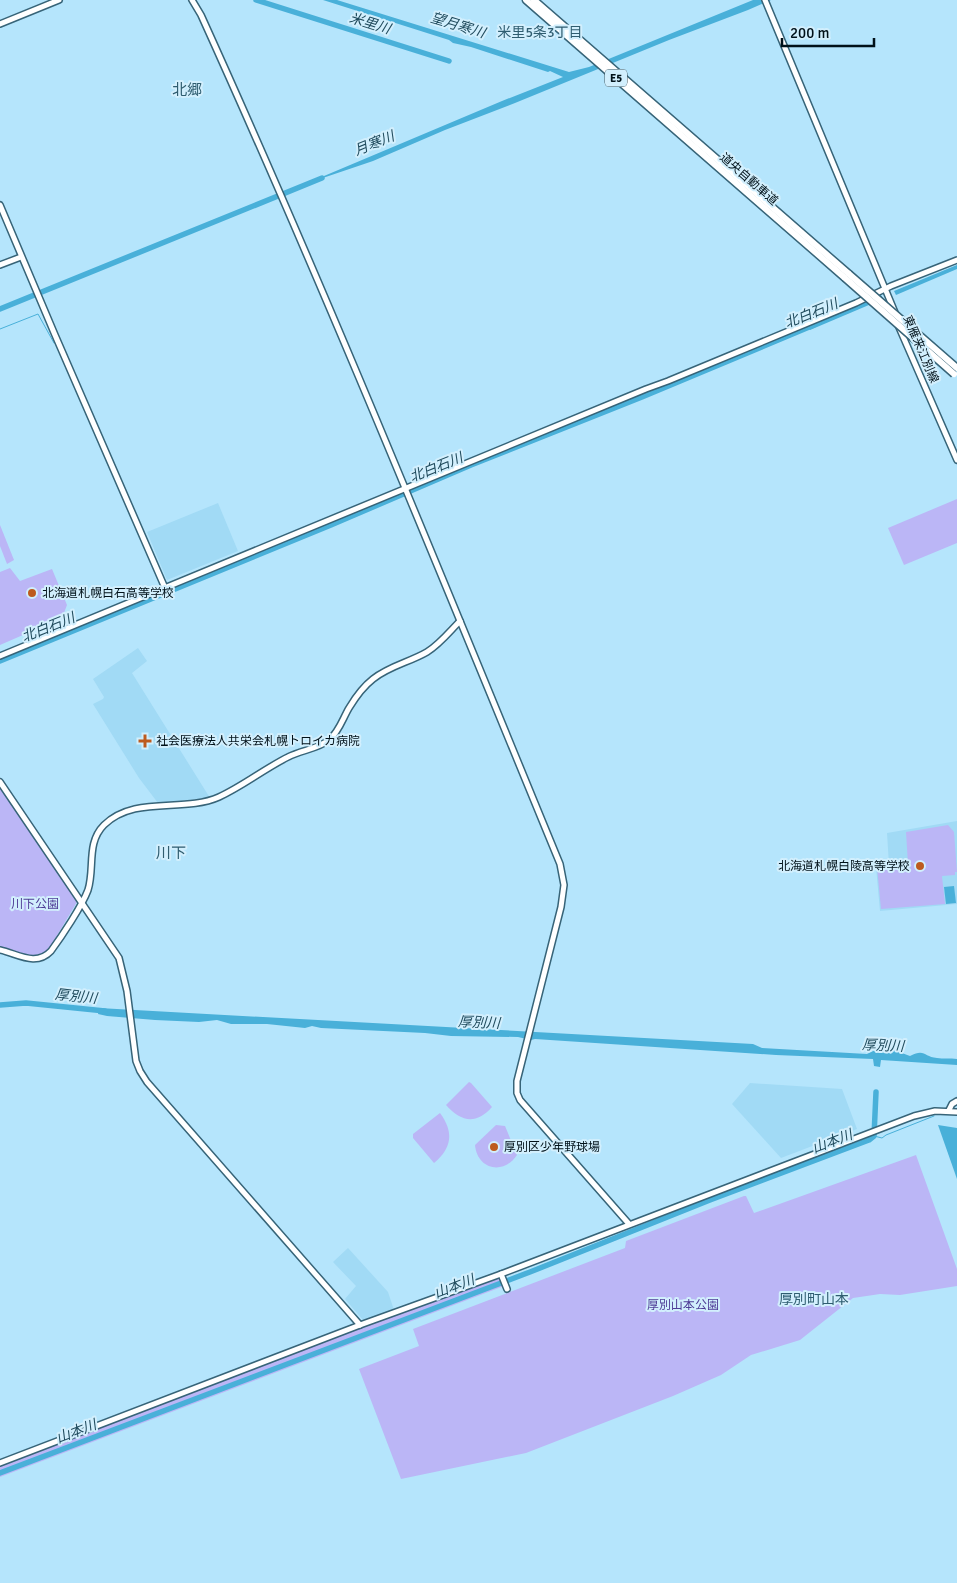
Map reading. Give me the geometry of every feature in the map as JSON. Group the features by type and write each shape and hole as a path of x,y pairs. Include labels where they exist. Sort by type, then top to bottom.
{"highway":[{"name":"道央自動車道","path":"526,0 707,154"},
{"name":"道央自動車道","path":"534,0 956,373"}],"street":[{"path":"0,24 59,0"},
{"path":"192,0 202,15 286,204 560,864 564,884 561,907 517,1081 517,1093 524,1106 629,1224"},
{"name":"東雁来江別線","path":"765,0 894,308 899,329 957,460"},
{"path":"0,205 165,588"},
{"path":"0,265 22,256"},
{"path":"0,656 407,492 646,389 957,260"},
{"path":"0,950 30,959 37,959 45,956 54,947 87,893 95,837 107,822 144,807 190,804 213,799 289,756 324,743 335,734 352,702 372,680 383,672 428,652 460,621"},
{"path":"0,782 119,958 127,995 136,1061 140,1072 156,1093 360,1325"},
{"path":"949,1110 952,1104 957,1101"},
{"path":"0,1463 360,1325 501,1274 927,1112 949,1110 957,1112"},
{"path":"501,1274 506,1288"}],"shaded area":[{"path":"323,0 337,0 569,72 589,67 753,0 771,0 445,130 373,161 305,184 563,77 550,71 548,72 453,43 449,40"},
{"path":"957,265 957,269 896,295 894,291"},
{"path":"881,295 883,299 810,330 807,327"},
{"path":"218,503 238,551 167,580 147,532"},
{"name":"社会医療法人共栄会札幌トロイカ病院","path":"138,648 147,661 132,673 210,798 158,803 139,778 93,704 104,697 93,679"},
{"name":"北海道札幌白陵高等学校","path":"957,821 957,904 880,911 876,867 889,865 887,833"},
{"path":"954,886 956,903 946,904 944,887"},
{"path":"99,1008 753,1044 762,1048 867,1054 878,1049 889,1049 910,1056 922,1053 933,1057 957,1059 957,1065 881,1060 880,1067 874,1066 873,1059 531,1040 518,1037 451,1036 312,1026 305,1028 267,1024 231,1024 217,1020 199,1022 155,1020 107,1016 98,1014"},
{"path":"750,1083 842,1089 857,1129 781,1158 732,1104"},
{"path":"938,1125 957,1128 957,1179"},
{"path":"348,1248 388,1292 394,1310 363,1320 345,1299 356,1286 333,1262"}],"green space":[{"path":"957,499 957,543 904,565 888,528"},
{"path":"0,525 14,560 7,564 0,546"},
{"name":"北海道札幌白石高等学校","path":"10,568 20,581 52,569 67,605 62,618 0,645 0,572"},
{"name":"川下公園","path":"0,788 77,902 49,949 32,956 0,947"},
{"name":"北海道札幌白陵高等学校","path":"948,825 954,832 957,872 955,872 955,875 942,876 945,904 881,909 877,867 908,864 906,832"},
{"path":"469,1082 492,1107 480,1117 474,1119 463,1118 457,1115 446,1105"},
{"path":"440,1113 448,1127 449,1140 448,1146 434,1163 413,1138 413,1134"},
{"name":"厚別区少年野球場","path":"496,1125 505,1126 517,1155 505,1166 492,1167 480,1160 475,1145"},
{"name":"厚別山本公園","path":"916,1155 957,1269 957,1286 900,1295 880,1294 853,1298 800,1340 751,1355 721,1375 673,1396 526,1453 401,1479 359,1369 419,1346 413,1329 625,1248 626,1241 744,1196 746,1196 754,1213"},
{"path":"499,1274 504,1286 0,1477 0,1467"}],"waterway":[{"name":"米里川","path":"256,0 449,61"},
{"name":"月寒川","path":"0,309 322,178"},
{"path":"0,329 38,314 54,343"},
{"name":"北白石川","path":"0,661 814,325"},
{"name":"厚別川","path":"0,1005 26,1003 105,1011"},
{"name":"山本川","path":"0,1473 530,1272 710,1200 869,1140 874,1136 876,1092"},
{"path":"874,1136 882,1138 934,1116"}],"place":[{"name":"北海道札幌白石高等学校","path":"32,593"},
{"name":"社会医療法人共栄会札幌トロイカ病院","path":"145,741"},
{"name":"北海道札幌白陵高等学校","path":"920,866"},
{"name":"厚別区少年野球場","path":"494,1147"}],"district":[{"name":"米里5条3丁目","path":"540,32"},
{"name":"北郷","path":"187,90"},
{"name":"川下","path":"171,853"},
{"name":"厚別町山本","path":"814,1299"}],"water label":[{"name":"望月寒川","path":"458,25"}]}
